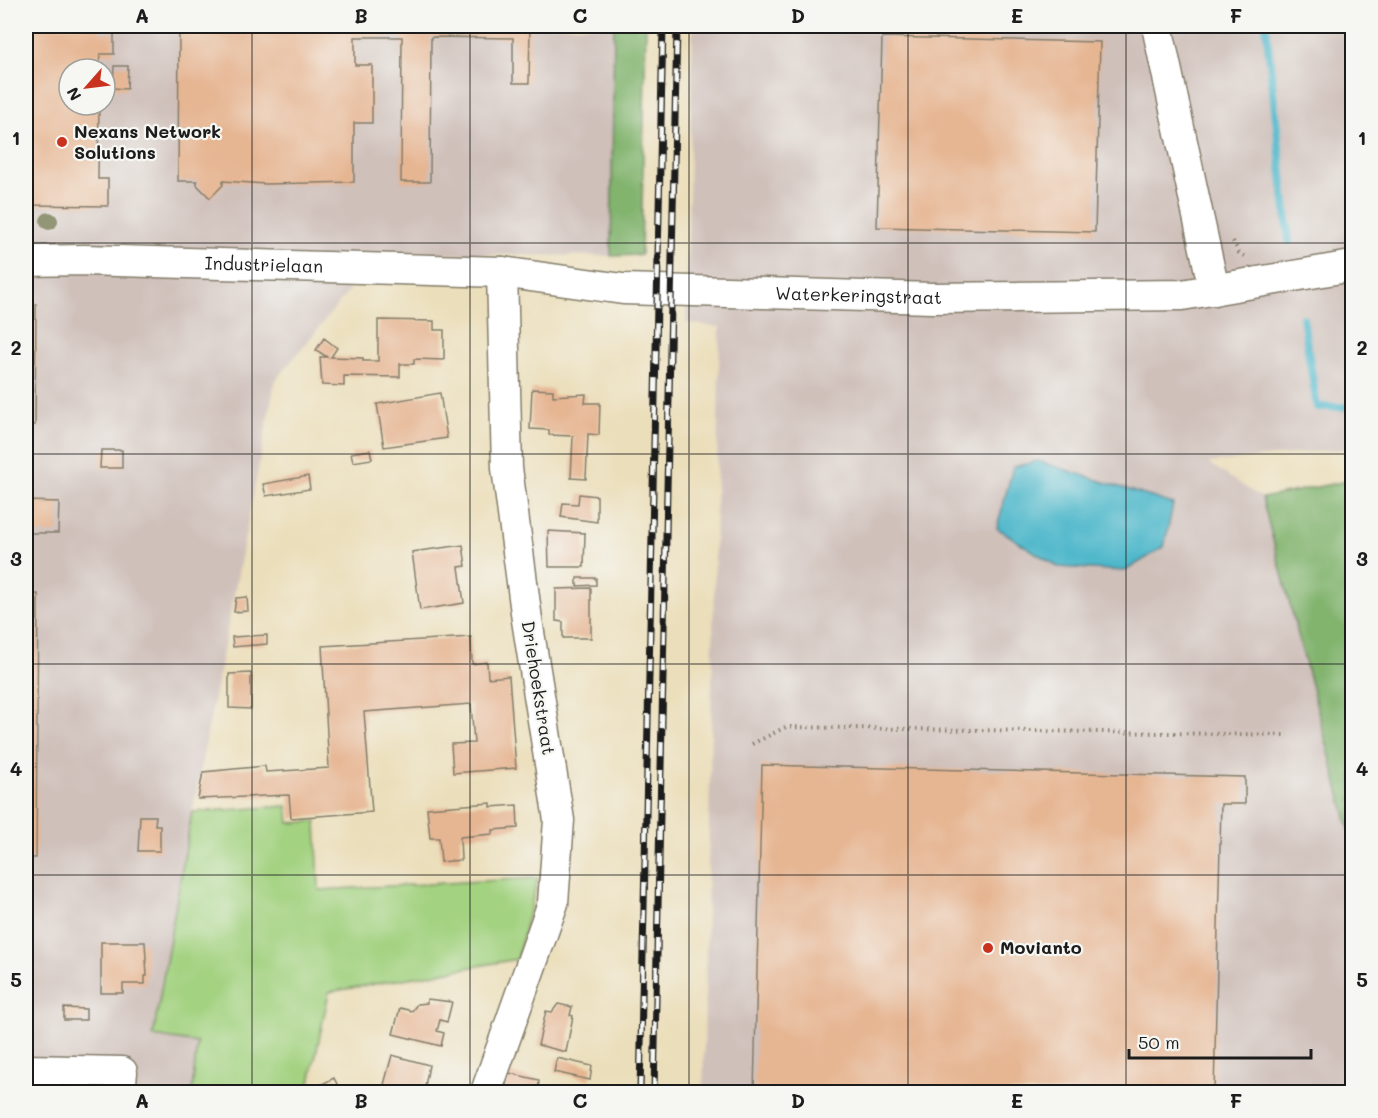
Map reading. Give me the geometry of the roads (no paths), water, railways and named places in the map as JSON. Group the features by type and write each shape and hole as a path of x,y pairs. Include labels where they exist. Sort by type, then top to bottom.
{"street":[{"path":"1157,26 1214,290"},
{"name":"Industrielaan","path":"26,261 84,260 502,272"},
{"name":"Waterkeringstraat","path":"502,272 623,289 932,298 1182,296 1353,266"},
{"name":"Driehoekstraat","path":"486,1092 554,903 558,820 527,620 507,468 502,272"},
{"path":"26,1070 122,1072 120,1092"}],"water":[{"path":"1038,461 1173,504 1164,547 1125,571 1058,567 997,528 1013,467"}],"waterway":[{"path":"1266,26 1289,241"},
{"path":"1303,318 1317,407 1352,407"}],"railway":[{"path":"640,1092 663,26"},
{"path":"654,1092 677,26"}],"place":[{"name":"Nexans Network Solutions","path":"62,142"},
{"name":"Movianto","path":"988,948"}]}
